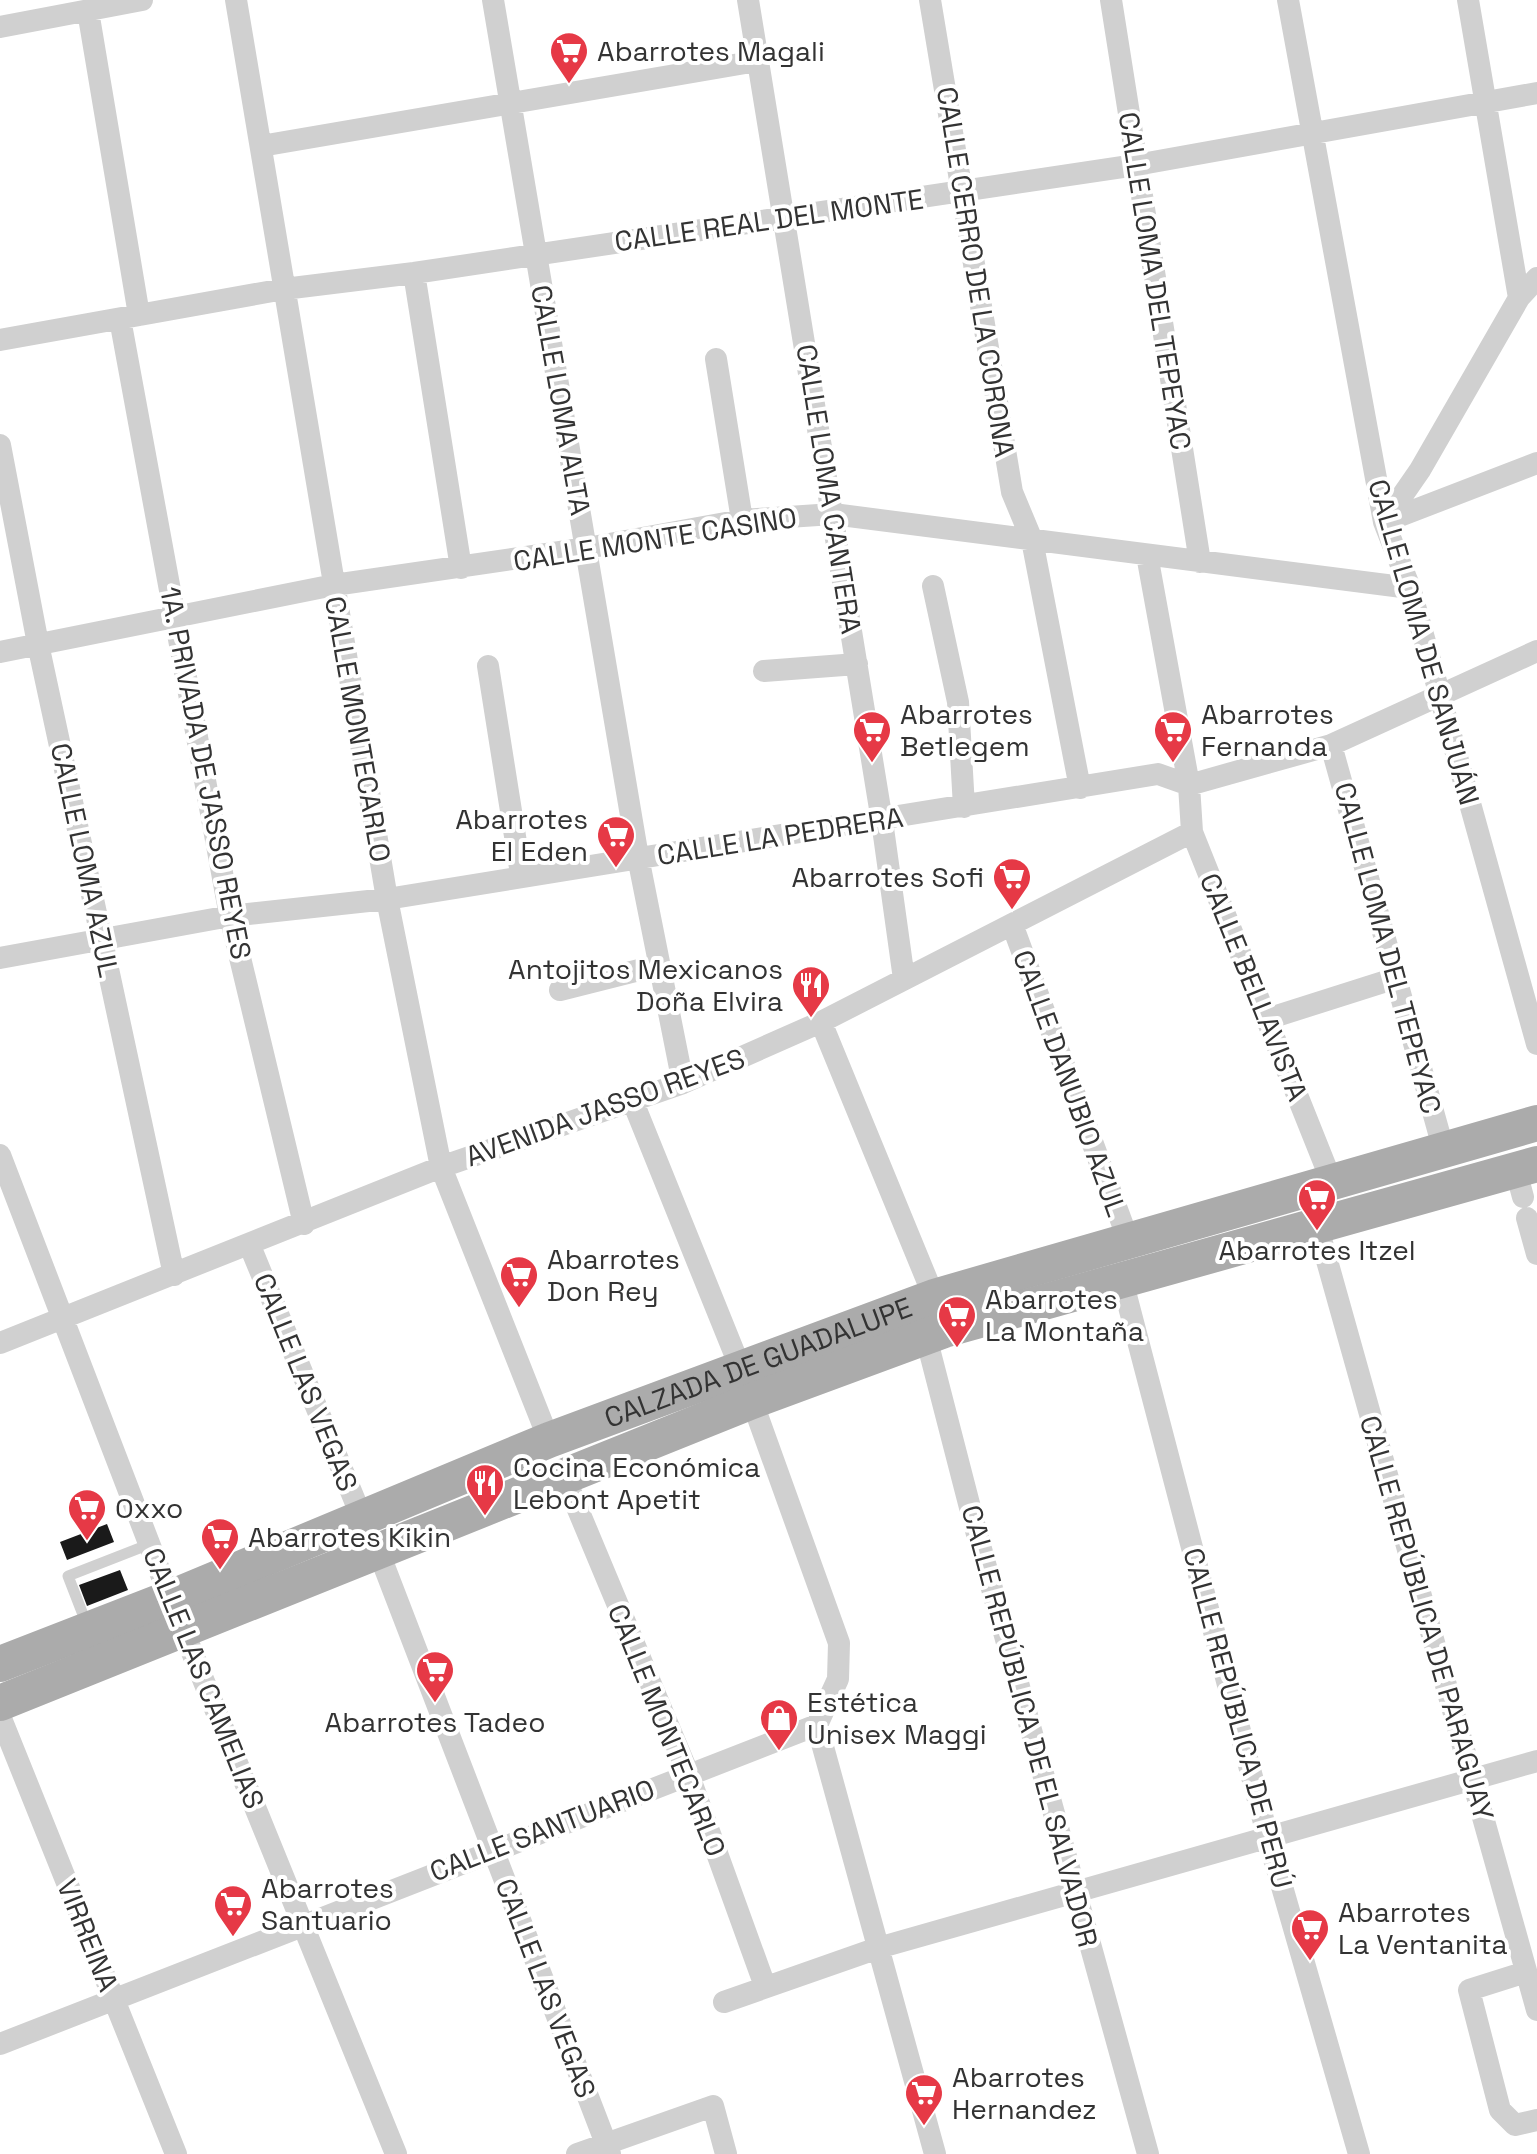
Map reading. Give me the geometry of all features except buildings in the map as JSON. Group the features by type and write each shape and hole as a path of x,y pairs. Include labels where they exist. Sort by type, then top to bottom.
{"main road":[{"name":"CALZADA DE GUADALUPE","path":"0,1664 170,1598 549,1440 934,1297 1333,1185 1537,1123"},
{"name":"CALZADA DE GUADALUPE","path":"0,1703 752,1401 926,1337 1317,1225 1526,1187"}],"street":[{"path":"0,27 142,0"},
{"name":"CALLE MONTECARLO","path":"236,0 387,899 441,1167 549,1440"},
{"name":"CALLE LOMA ALTA","path":"493,0 638,857 683,1083"},
{"name":"CALLE LOMA CANTERA","path":"748,0 857,664 904,979"},
{"name":"CALLE CERRO DE LA CORONA","path":"930,0 1012,492 1032,540 1080,788"},
{"name":"CALLE LOMA DEL TEPEYAC","path":"1111,0 1200,562"},
{"name":"CALLE LOMA DE SANJUÁN","path":"1288,0 1384,522 1410,588 1537,1044"},
{"path":"1468,0 1519,298"},
{"name":"1A. PRIVADA DE JASSO REYES","path":"88,11 129,317 230,916 304,1224"},
{"path":"261,146 757,61"},
{"name":"CALLE REAL DEL MONTE","path":"0,340 284,289 414,273 1136,165 1537,93"},
{"path":"414,273 461,568"},
{"path":"1384,522 1420,470 1519,298 1537,278"},
{"path":"716,359 742,520"},
{"name":"CALLE LOMA AZUL","path":"0,445 38,644 174,1275"},
{"path":"1384,522 1537,463"},
{"name":"CALLE MONTE CASINO","path":"0,652 334,585 587,548 742,520 833,514 1410,588"},
{"path":"1147,555 1189,785 1331,745 1537,651"},
{"path":"933,586 958,702 964,807"},
{"path":"764,671 857,664"},
{"path":"488,666 521,874"},
{"name":"CALLE LOMA DEL TEPEYAC","path":"1331,745 1444,1151"},
{"name":"CALLE LA PEDRERA","path":"0,958 230,916 387,899 521,874 882,821 1158,774 1189,785"},
{"name":"CALLE BELLAVISTA","path":"1189,785 1192,832 1333,1185"},
{"name":"AVENIDA JASSO REYES","path":"0,1343 250,1246 441,1167 683,1083 821,1022 1192,832"},
{"name":"CALLE DANUBIO AZUL","path":"1012,924 1129,1242"},
{"path":"560,990 659,965"},
{"path":"1267,1019 1396,978"},
{"path":"821,1022 934,1297"},
{"path":"633,1102 740,1367"},
{"name":"CALLE LAS CAMELIAS","path":"0,1155 170,1598 396,2154"},
{"path":"1526,1187 1537,1254"},
{"name":"CALLE REPÚBLICA DE PARAGUAY","path":"1317,1225 1537,2010"},
{"name":"CALLE LAS VEGAS","path":"250,1246 362,1518"},
{"name":"CALLE REPÚBLICA DE PERÚ","path":"1122,1280 1268,1838 1359,2154"},
{"name":"CALLE REPÚBLICA DE EL SALVADOR","path":"934,1297 926,1337 1074,1892 1148,2154"},
{"path":"752,1401 839,1643 838,1679 817,1725 935,2154"},
{"name":"CALLE MONTECARLO","path":"564,1476 688,1773 765,1986"},
{"name":"CALLE LAS VEGAS","path":"379,1553 608,2149"},
{"name":"VIRREINA","path":"0,1716 176,2154"},
{"name":"CALLE SANTUARIO","path":"0,2044 817,1725"},
{"path":"724,2002 878,1948 1537,1761"},
{"path":"1526,1972 1469,1990 1500,2110 1515,2125 1537,2120"},
{"path":"577,2154 608,2149 713,2106 726,2154"}],"lane":[{"path":"89,1630 68,1576 150,1544"}],"place":[{"name":"Abarrotes Magali","path":"569,85"},
{"name":"Abarrotes Betlegem","path":"872,764"},
{"name":"Abarrotes Fernanda","path":"1173,764"},
{"name":"Abarrotes El Eden","path":"616,869"},
{"name":"Abarrotes Sofi","path":"1012,911"},
{"name":"Antojitos Mexicanos Doña Elvira","path":"811,1019"},
{"name":"Abarrotes Itzel","path":"1317,1232"},
{"name":"Abarrotes Don Rey","path":"519,1309"},
{"name":"Abarrotes La Montaña","path":"957,1349"},
{"name":"Cocina Económica Lebont Apetit","path":"485,1517"},
{"name":"Oxxo","path":"87,1542"},
{"name":"Abarrotes Kikin","path":"220,1571"},
{"name":"Abarrotes Tadeo","path":"435,1704"},
{"name":"Estética Unisex Maggi","path":"779,1752"},
{"name":"Abarrotes Santuario","path":"233,1938"},
{"name":"Abarrotes La Ventanita","path":"1310,1962"},
{"name":"Abarrotes Hernandez","path":"924,2127"}]}
